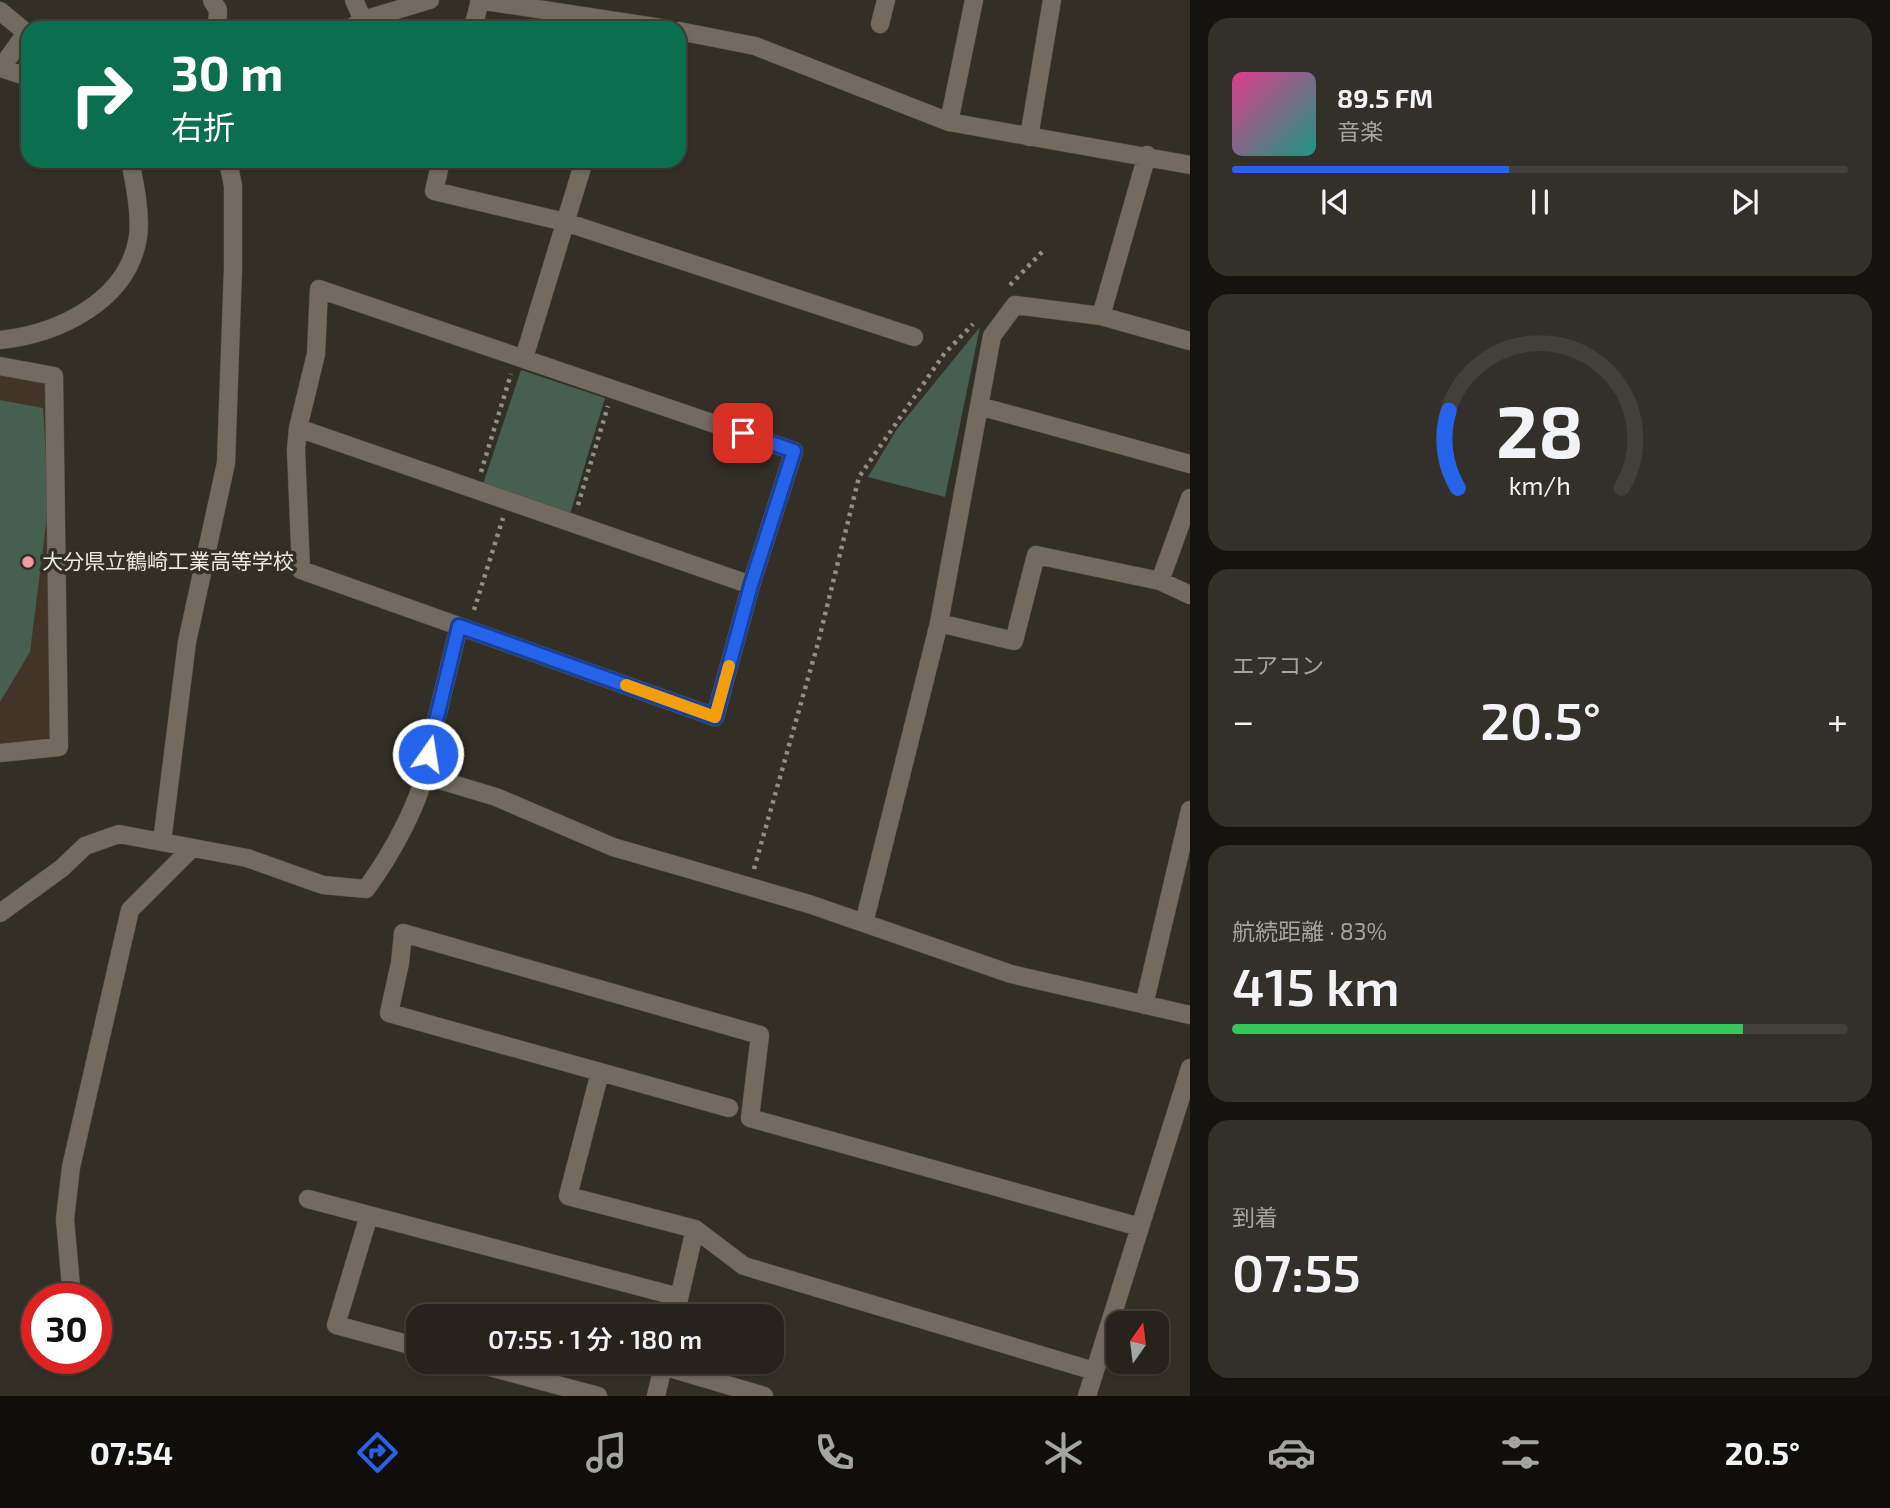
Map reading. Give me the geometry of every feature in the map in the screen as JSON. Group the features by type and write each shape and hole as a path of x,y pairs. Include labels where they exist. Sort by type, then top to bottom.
{"street":[{"path":"212,0 218,10 218,21"},
{"path":"354,0 357,21"},
{"path":"363,21 393,5 430,0"},
{"path":"474,21 479,0 522,3 605,21"},
{"path":"880,24 886,0"},
{"path":"949,122 974,0"},
{"path":"1029,136 1052,0"},
{"path":"0,11 21,29"},
{"path":"686,32 755,46 949,122 1147,155 1190,165"},
{"path":"21,42 1,68 21,75"},
{"path":"1101,316 1147,155"},
{"path":"0,340 52,330 75,318 109,291 124,273 138,235 131,168"},
{"path":"162,842 187,642 226,463 233,255 233,186 229,168"},
{"path":"439,168 434,191 565,222 914,337"},
{"path":"520,357 581,168"},
{"path":"319,289 613,389 794,451 751,585 715,717 300,570 298,428 316,354 319,289"},
{"path":"864,923 939,623 992,336 1015,305 1101,316 1190,341"},
{"path":"0,366 54,376 59,747 0,753"},
{"path":"979,406 1190,464"},
{"path":"298,428 751,585"},
{"path":"1160,581 1190,498"},
{"path":"939,623 1014,641 1036,555 1160,581 1190,595"},
{"path":"0,913 62,867 85,846 119,834 247,858 323,884 366,889 383,866 426,776 428,754 459,626"},
{"path":"426,776 496,797 614,847 864,923 1011,974 1190,1015"},
{"path":"1144,1005 1190,810"},
{"path":"71,1283 65,1220 71,1167 130,909 192,848"},
{"path":"729,1108 389,1013 400,964 403,933 760,1035 750,1118 1140,1227"},
{"path":"1087,1396 1190,1068"},
{"path":"600,1072 568,1196 695,1229 744,1266 1094,1371"},
{"path":"309,1199 679,1297"},
{"path":"369,1215 336,1325 406,1344"},
{"path":"678,1304 695,1229"},
{"path":"516,1374 598,1396"},
{"path":"656,1396 662,1374"},
{"path":"695,1374 764,1396"}],"path":[{"path":"1007,288 1043,251"},
{"path":"749,887 818,643 859,477 944,354 980,317"},
{"path":"476,489 520,357"},
{"path":"573,523 613,389"},
{"path":"459,626 471,619 508,501"}],"shaded area":[{"name":"大分県立鶴崎工業高等学校","path":"0,366 54,376 59,747 0,753"}],"green space":[{"path":"980,327 945,497 868,477 897,429"},
{"path":"521,370 605,398 570,514 483,484"},
{"path":"0,400 43,408 49,500 30,652 0,702"}],"slow traffic":[{"path":"626,685 715,717 729,666"}],"place":[{"name":"大分県立鶴崎工業高等学校","path":"28,562"}],"route":[{"path":"428,754 459,626 715,717 751,585 794,451 743,433"}]}
